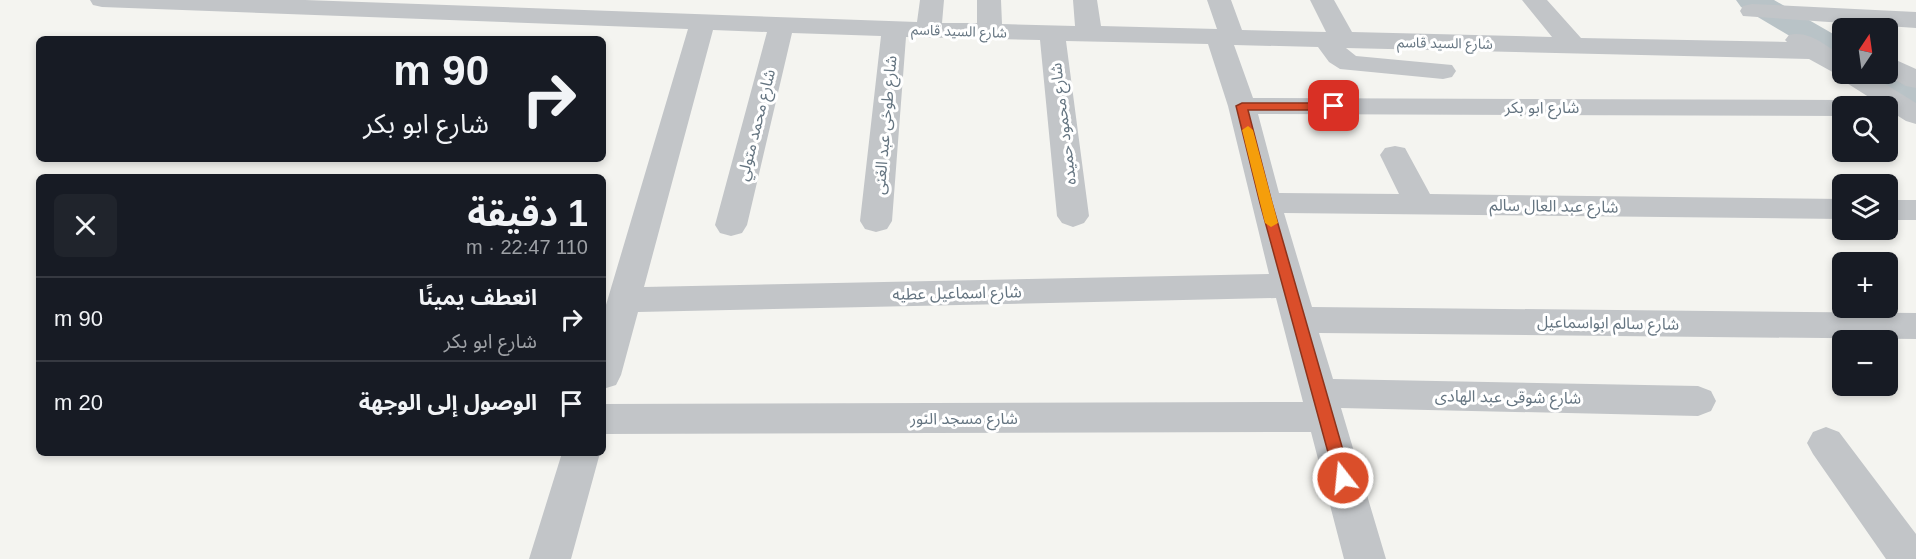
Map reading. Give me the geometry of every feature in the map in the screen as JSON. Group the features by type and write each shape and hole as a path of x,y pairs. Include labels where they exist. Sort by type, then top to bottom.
{"street":[{"name":"شارع السيد قاسم","path":"102,0 508,7 703,21 751,11 782,24 894,29 1816,51"},
{"path":"929,30 932,0"},
{"path":"989,0 990,32"},
{"path":"1085,0 1089,34"},
{"path":"1219,0 1225,37 1266,203 1365,559"},
{"path":"1323,0 1338,56 1349,63 1443,71"},
{"path":"1534,0 1574,46"},
{"path":"1744,5 1788,6 1916,20"},
{"path":"1744,5 1832,61"},
{"path":"1788,6 1832,32"},
{"path":"606,365 703,21"},
{"name":"شارع محمد متولي","path":"731,225 782,24"},
{"name":"شارع طوخى عبد الغنى","path":"876,221 894,29"},
{"name":"شارع محمود حميده","path":"1052,33 1073,216"},
{"path":"1898,64 1916,65"},
{"path":"1898,70 1916,80"},
{"path":"1866,84 1906,110"},
{"name":"شارع ابو بكر","path":"1242,106 1832,108"},
{"path":"1395,155 1419,204"},
{"name":"شارع عبد العال سالم","path":"1266,203 1832,209"},
{"path":"1898,210 1916,210"},
{"name":"شارع اسماعيل عطيه","path":"625,300 1289,286"},
{"name":"شارع سالم ابواسماعيل","path":"1300,320 1916,326"},
{"name":"شارع شوقى عبد الهادى","path":"1322,405 1698,401"},
{"name":"شارع مسجد النور","path":"606,419 1322,405"},
{"path":"1826,443 1910,559"},
{"path":"550,559 580,456"}],"waterway":[{"path":"1752,0 1832,47"},
{"path":"1895,84 1916,96"}],"slow traffic":[{"path":"1248,130 1271,223"}],"route":[{"path":"1334,106 1242,106 1266,203 1343,478"}]}
